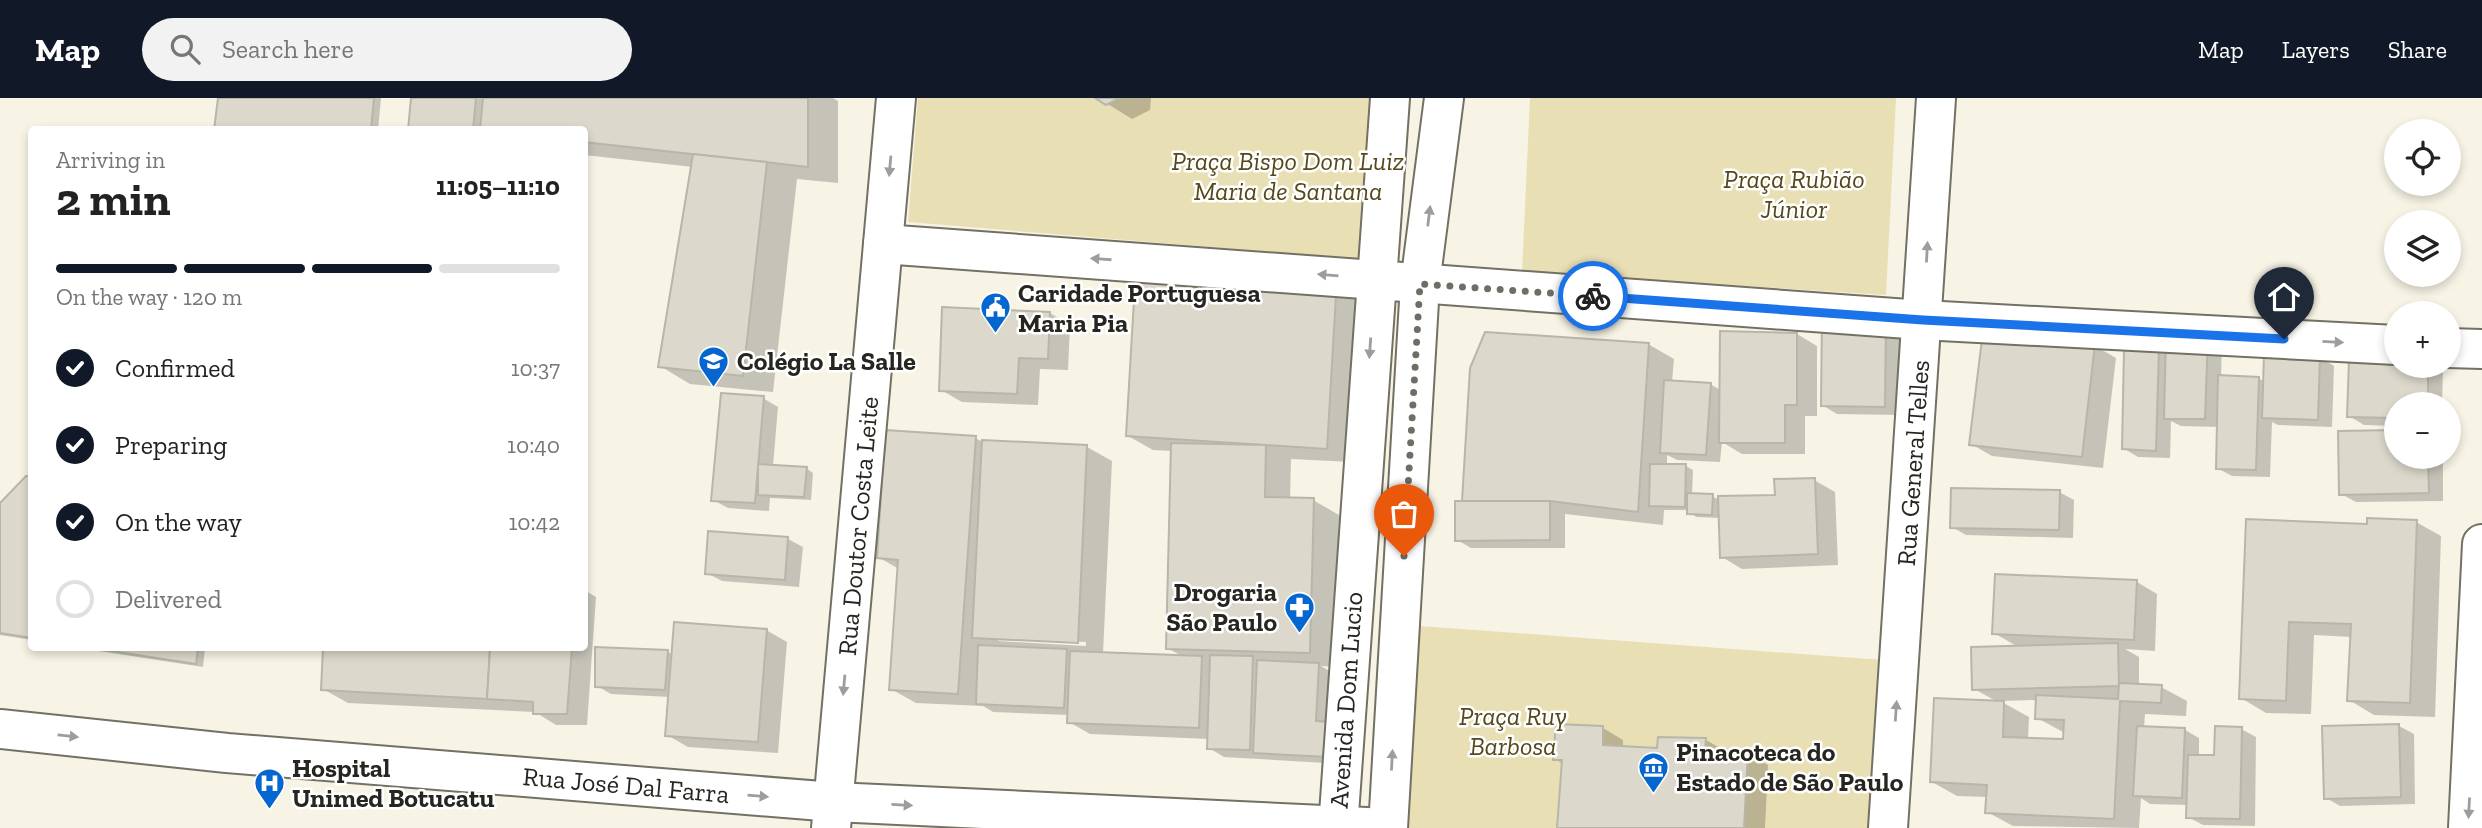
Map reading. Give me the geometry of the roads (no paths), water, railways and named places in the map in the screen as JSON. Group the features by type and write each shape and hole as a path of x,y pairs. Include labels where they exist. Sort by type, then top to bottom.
{"street":[{"name":"Rua Doutor Costa Leite","path":"832,815 896,98"},
{"name":"Avenida Dom Lucio","path":"1338,826 1390,98"},
{"name":"Avenida Dom Lucio","path":"1388,828 1420,284 1444,98"},
{"name":"Rua General Telles","path":"1888,828 1936,98"},
{"path":"883,244 1923,320 2384,344"},
{"path":"2461,348 2482,349"},
{"path":"2468,828 2482,544"},
{"name":"Rua José Dal Farra","path":"0,729 832,815 1338,826"},
{"path":"1338,826 1388,828"}],"place":[{"name":"Caridade Portuguesa Maria Pia","path":"995,335"},
{"name":"Colégio La Salle","path":"714,388"},
{"name":"Drogaria São Paulo","path":"1300,634"},
{"name":"Pinacoteca do Estado de São Paulo","path":"1653,794"},
{"name":"Hospital Unimed Botucatu","path":"269,810"}],"park label":[{"name":"Praça Bispo Dom Luiz Maria de Santana","path":"1288,176"},
{"name":"Praça Rubião Júnior","path":"1794,194"},
{"name":"Praça Ruy Barbosa","path":"1513,731"}]}
